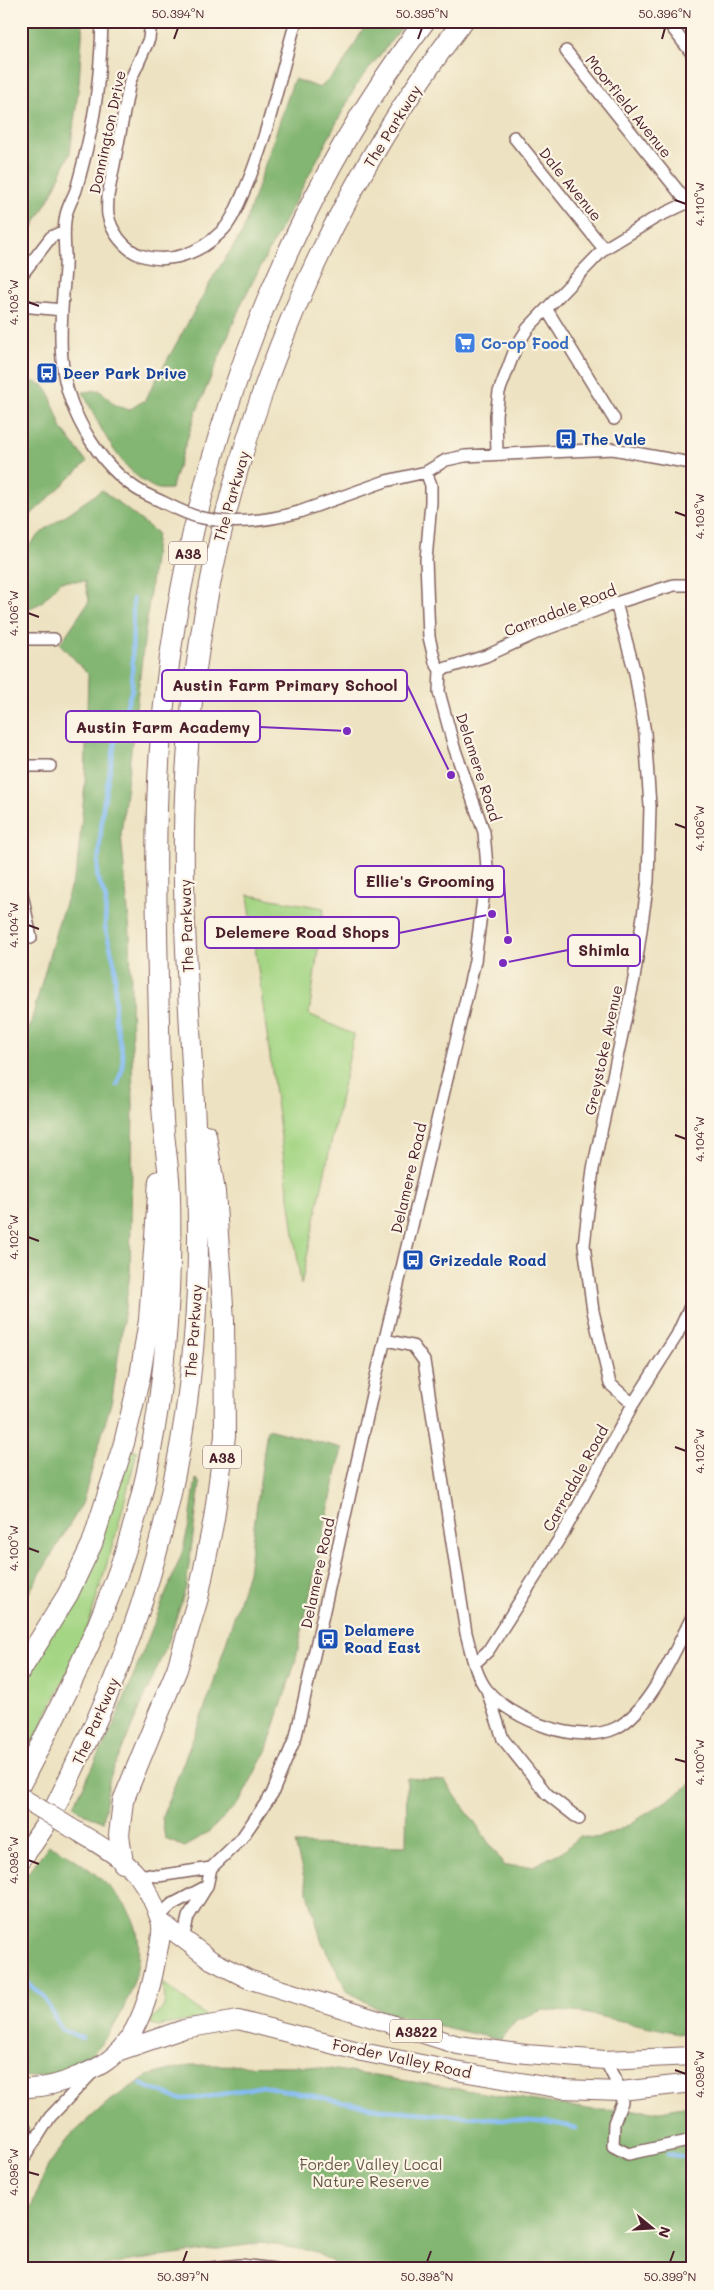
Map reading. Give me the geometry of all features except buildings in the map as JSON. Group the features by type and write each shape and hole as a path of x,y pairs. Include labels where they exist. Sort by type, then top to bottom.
{"highway":[{"name":"The Parkway","path":"21,1783 75,1680 100,1624 122,1565 150,1458 163,1373 169,1314 170,1192 164,1136 159,1029 157,862 161,738 168,668 189,548 231,398 285,255 360,113 425,21"},
{"name":"The Parkway","path":"21,1859 46,1824 97,1721 130,1641 178,1464 192,1371 197,1310 198,1232 184,882 185,780 192,691 212,565 234,482 258,404 289,322 312,269 388,128 463,21"},
{"name":"A38","path":"130,1868 119,1835 123,1801 177,1669 193,1616 214,1519 225,1436 224,1320 215,1192 190,1037"},
{"name":"A38","path":"21,1670 68,1594 92,1544 124,1443 140,1376 149,1320 155,1221 164,1136"}],"main road":[{"path":"21,1797 70,1827 130,1868 160,1919 155,1970 148,1999 129,2036 117,2052 98,2066 70,2079 48,2086 21,2088"},
{"name":"Forder Valley Road","path":"160,1919 211,1960 248,1979 458,2045 526,2054 605,2060 693,2056"},
{"name":"Forder Valley Road","path":"117,2052 184,2029 238,2020 362,2052 456,2071 562,2089 621,2091 693,2083"}],"street":[{"path":"102,21 100,65 90,133 76,191 66,214 64,231 66,247 62,310 62,360 71,400 86,436 108,464 137,491 197,516 231,520 270,520 299,512 386,481 426,472 446,460 497,454 613,450 685,462 693,461"},
{"name":"Donnington Drive","path":"150,21 150,39 130,81 108,196 108,215 116,234 126,246 139,254 157,259 176,258 200,248 221,232 233,215 247,184 261,144 296,21"},
{"path":"667,21 693,55"},
{"name":"Moorfield Avenue","path":"566,52 690,201"},
{"name":"Dale Avenue","path":"514,137 604,250"},
{"path":"497,454 496,415 499,392 521,338 604,250 655,218 690,201"},
{"path":"21,276 51,237 64,231"},
{"path":"21,306 62,310"},
{"path":"547,310 614,419"},
{"name":"Delamere Road","path":"211,1868 241,1839 272,1794 296,1736 372,1390 386,1340 475,961 487,867 484,832 454,747 439,692 440,670 435,662 429,637 426,560 431,485 426,472"},
{"name":"Carradale Road","path":"440,670 486,656 541,630 616,603 674,585 693,585"},
{"name":"Greystoke Avenue","path":"616,603 635,673 645,733 650,806 648,881 634,979 593,1169 584,1245 593,1311 610,1384 633,1404"},
{"path":"21,639 54,639"},
{"path":"21,766 50,766"},
{"path":"21,890 31,938"},
{"name":"Carradale Road","path":"475,1664 488,1651 565,1530 633,1404 677,1335 693,1300"},
{"path":"386,1340 413,1346 424,1361 466,1633 475,1664 487,1690 503,1739 547,1794 579,1819"},
{"path":"487,1690 519,1716 555,1731 594,1734 616,1728 642,1706 693,1615"},
{"path":"503,1739 506,1725 510,1719 519,1716"},
{"path":"130,1868 158,1876 211,1868 206,1886 188,1917 183,1939"},
{"path":"160,1919 171,1905 206,1886"},
{"path":"605,2060 621,2091 622,2102 614,2123 613,2146 628,2154 693,2140"},
{"path":"23,2162 50,2117 98,2066"},
{"path":"21,2119 28,2134 23,2162"},
{"path":"201,2269 240,2265 275,2269"}],"green space":[{"path":"21,21 83,21 79,83 70,153 52,193 21,248"},
{"path":"368,21 407,21 357,84 243,300 195,415 171,489 155,488 142,480 121,459 103,432 83,392 99,390 115,405 129,410 145,400 215,274 242,233 294,79 320,88 342,66"},
{"path":"27,380 43,385 49,393 62,429 87,462 21,524 21,383"},
{"path":"102,490 157,533 121,834 130,934 133,1109 130,1274 112,1399 82,1504 21,1606 21,1058 58,924 77,868 85,784 88,674 60,644 89,601 85,581 61,581 41,603 21,612 21,553 43,531"},
{"path":"248,895 324,908 309,1014 354,1035 301,1285"},
{"path":"267,1429 342,1448 295,1663 267,1749 240,1801 211,1830 185,1847 165,1839 162,1817 209,1697 248,1572"},
{"path":"129,1451 137,1451 118,1527 87,1630 21,1769 21,1687 40,1658"},
{"path":"196,1479 200,1484 186,1587 169,1640 109,1780 103,1822 80,1811 74,1805 115,1722 182,1553 190,1521"},
{"path":"407,1778 445,1781 505,1866 533,1866 565,1850 579,1836 594,1838 617,1831 693,1783 693,2036 584,2013 543,2010 516,2020 500,2040 382,2011 347,1991 321,1940 295,1844 406,1846"},
{"path":"49,1845 85,1866 109,1886 127,1908 138,1935 137,1969 126,2003 118,2019 90,2056 79,2064 55,2073 21,2077 21,1882"},
{"path":"163,1983 208,2018 157,2026 151,2024 150,2020 160,2012 164,2004"},
{"name":"Forder Valley Local Nature Reserve","path":"190,2065 310,2066 594,2110 661,2111 693,2105 693,2269 344,2269 313,2251 262,2243 73,2269 21,2269 21,2232 48,2166 67,2139 107,2103 147,2076"}],"waterway":[{"path":"117,1085 122,1070 123,1057 115,1019 115,965 105,927 106,899 97,876 103,807 115,742 132,689 133,599"},
{"path":"21,1977 44,1997 61,2029 82,2038"},
{"path":"140,2084 178,2099 202,2098 263,2086 385,2110 554,2123 575,2128"},
{"path":"668,2154 693,2158"}],"place":[{"name":"Co-op Food","path":"465,343"},
{"name":"Deer Park Drive","path":"47,373"},
{"name":"The Vale","path":"566,439"},
{"name":"Austin Farm Academy","path":"347,731"},
{"name":"Austin Farm Primary School","path":"451,775"},
{"name":"Delemere Road Shops","path":"492,914"},
{"name":"Ellie's Grooming","path":"508,940"},
{"name":"Shimla","path":"503,963"},
{"name":"Grizedale Road","path":"413,1260"},
{"name":"Delamere Road East","path":"328,1639"}]}
